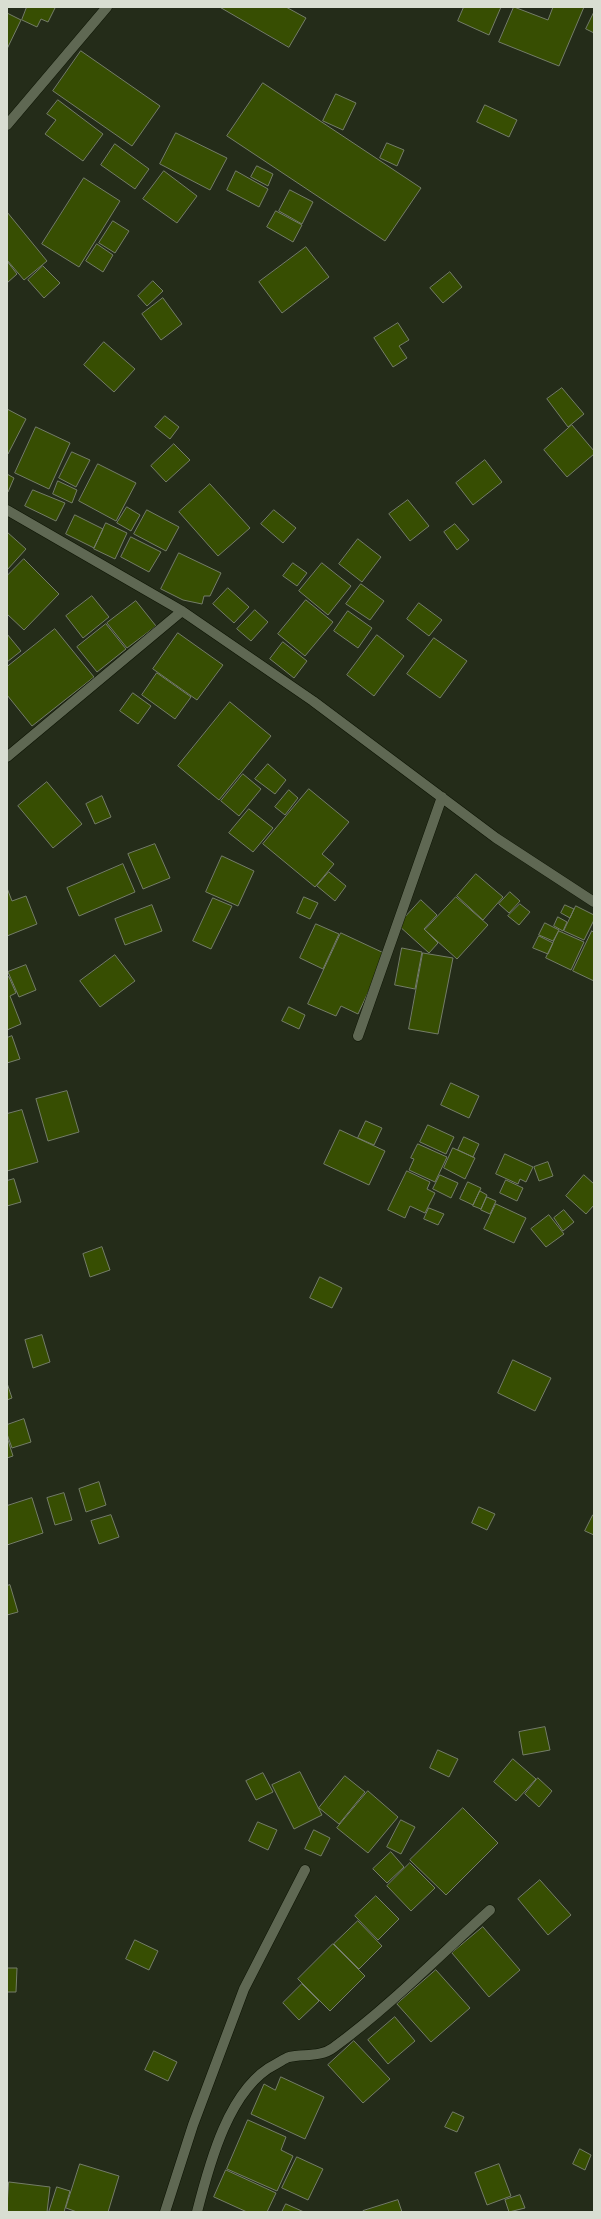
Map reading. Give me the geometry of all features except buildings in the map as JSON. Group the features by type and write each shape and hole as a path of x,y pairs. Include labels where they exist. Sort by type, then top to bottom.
{"street":[{"path":"7,126 107,7"},
{"path":"7,510 182,611 264,666 539,867 594,902"},
{"path":"7,757 182,611"},
{"path":"358,1036 442,797"},
{"path":"165,2212 195,2118 244,1989 305,1870"},
{"path":"197,2212 221,2135 242,2094 267,2068 289,2057 311,2055 331,2049 361,2026 490,1910"}]}
